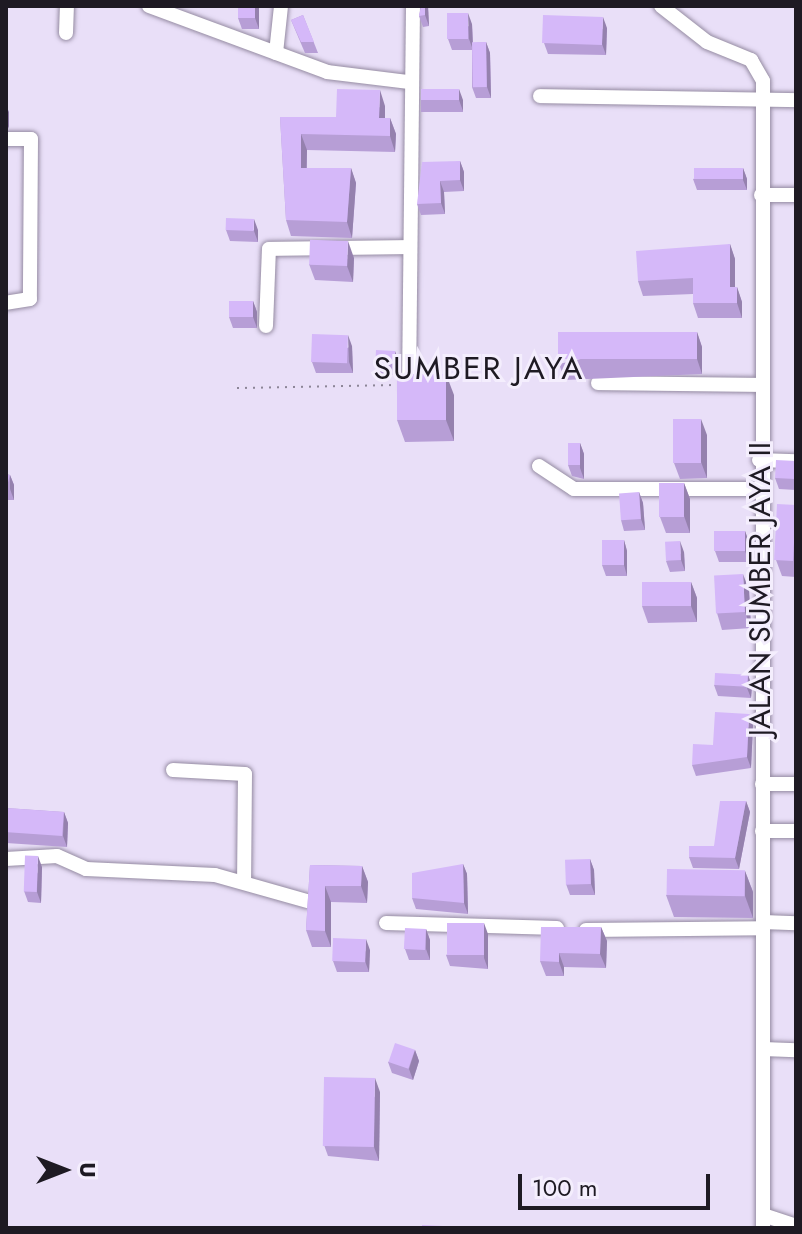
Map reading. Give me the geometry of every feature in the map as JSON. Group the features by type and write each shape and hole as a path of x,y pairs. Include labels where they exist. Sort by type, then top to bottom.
{"street":[{"path":"66,33 67,6"},
{"path":"149,6 327,72 409,82"},
{"path":"276,53 281,6"},
{"path":"409,384 406,247 413,6"},
{"name":"JALAN SUMBER JAYA II","path":"661,6 707,42 759,66 763,101 759,385 763,1222"},
{"path":"540,96 796,100"},
{"path":"6,139 31,139 30,299 6,303"},
{"path":"761,195 796,195"},
{"path":"266,326 269,249 406,247"},
{"path":"598,383 759,385"},
{"path":"759,460 796,461"},
{"path":"539,466 574,489 759,489"},
{"path":"173,770 245,774 244,880"},
{"path":"762,784 796,784"},
{"path":"762,831 796,831"},
{"path":"6,859 57,856 86,869 244,880 307,901"},
{"path":"386,923 796,923"},
{"path":"763,1049 796,1050"},
{"path":"763,1222 796,1226"}],"path":[{"path":"237,388 409,384"}],"building":[{"path":"238,6 255,6 255,18 238,18"},
{"path":"421,6 425,6 425,15 419,16"},
{"path":"447,13 468,13 468,39 447,39"},
{"path":"303,15 314,42 301,42 291,20"},
{"path":"543,15 603,17 602,45 542,43"},
{"path":"472,42 486,42 487,87 473,87"},
{"path":"337,89 380,90 379,118 390,118 390,136 301,134 301,168 351,168 347,222 286,220 280,117 336,117"},
{"path":"421,89 459,89 459,100 421,100"},
{"path":"460,161 460,180 440,181 441,203 417,204 422,162"},
{"path":"694,168 743,168 743,179 694,179"},
{"path":"226,218 254,219 254,231 226,230"},
{"path":"310,240 348,241 347,266 309,265"},
{"path":"730,244 730,287 737,287 737,303 693,303 693,278 638,281 636,251"},
{"path":"229,301 253,301 253,317 229,317"},
{"path":"558,332 697,332 697,359 558,359"},
{"path":"312,334 348,335 347,363 311,362"},
{"path":"376,350 395,351 394,364 375,363"},
{"path":"397,374 446,374 446,420 397,420"},
{"path":"673,419 701,419 701,463 673,463"},
{"path":"568,443 580,443 580,465 568,465"},
{"path":"776,460 796,461 795,479 775,478"},
{"path":"659,483 684,483 684,517 659,517"},
{"path":"639,492 641,519 621,520 619,493"},
{"path":"777,504 796,505 793,561 774,560"},
{"path":"714,531 745,531 745,551 714,551"},
{"path":"602,540 624,540 624,565 602,565"},
{"path":"680,541 681,560 666,561 665,542"},
{"path":"743,574 745,612 716,613 714,576"},
{"path":"642,582 691,582 691,606 642,606"},
{"path":"715,673 748,675 747,687 714,685"},
{"path":"715,712 749,714 747,757 692,765 693,744 713,745"},
{"path":"720,801 746,801 735,858 689,857 689,846 714,846"},
{"path":"6,808 64,812 62,836 6,832"},
{"path":"25,856 38,856 37,892 24,892"},
{"path":"590,859 591,884 566,885 565,860"},
{"path":"463,864 464,903 412,898 412,873"},
{"path":"310,865 362,866 361,886 325,886 325,931 306,930"},
{"path":"667,869 745,870 745,896 667,895"},
{"path":"447,923 484,923 484,955 447,955"},
{"path":"541,927 601,927 600,954 559,953 559,962 540,961"},
{"path":"405,928 426,929 425,950 404,949"},
{"path":"333,938 366,939 365,962 332,961"},
{"path":"395,1043 415,1050 408,1069 388,1062"},
{"path":"324,1077 375,1078 374,1147 323,1146"},
{"path":"422,1225 443,1226 443,1228 422,1228"}],"district":[{"name":"SUMBER JAYA","path":"479,368"}]}
